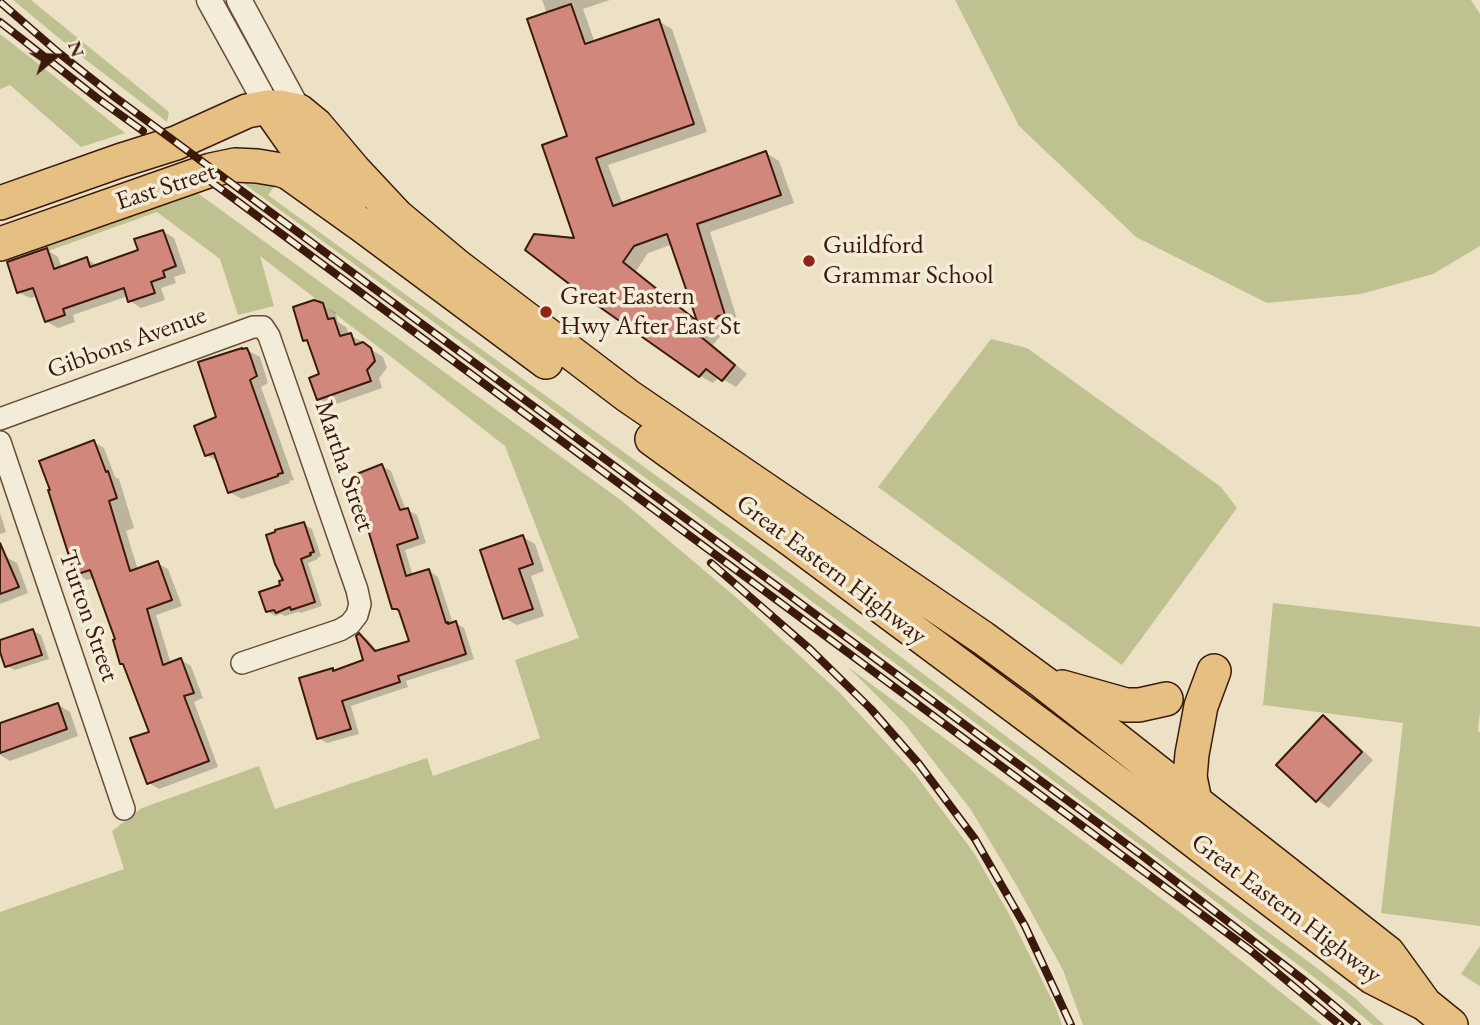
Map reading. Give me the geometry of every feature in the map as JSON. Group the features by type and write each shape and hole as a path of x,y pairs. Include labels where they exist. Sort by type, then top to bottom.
{"highway":[{"name":"East Street","path":"0,203 176,143 241,113 284,109"},
{"path":"284,109 292,141 350,194 363,226"},
{"name":"Great Eastern Highway","path":"284,109 316,125 397,216 465,272 628,396 983,638 1195,801 1388,953 1425,1004"},
{"name":"East Street","path":"0,244 199,173 235,165 257,166 289,173 363,226"},
{"name":"Great Eastern Highway","path":"363,226 1150,807 1372,977 1425,1004 1451,1025"},
{"path":"1195,801 1190,777 1192,754 1201,706 1214,671"},
{"path":"1043,682 1126,705 1166,699"}],"street":[{"path":"209,0 284,109"},
{"path":"239,0 284,109"},
{"name":"Gibbons Avenue","path":"0,419 253,327 263,327 269,336"},
{"name":"Martha Street","path":"242,663 340,630 350,624 357,615 360,604 269,336"},
{"name":"Turton Street","path":"0,442 124,809"}],"green space":[{"path":"13,0 31,0 169,112 167,122 77,53"},
{"path":"955,0 1471,0 1480,14 1480,246 1433,274 1361,294 1267,303 1136,237 1019,126"},
{"path":"0,34 125,133 81,147 10,85 0,89"},
{"path":"243,183 274,187 268,195 759,550 1317,968 1384,1025 1373,1025 1198,888"},
{"path":"192,189 622,501 738,599 839,692 915,774 974,853 1009,914 1062,1025 0,1025 0,912 124,869 112,831 142,808 259,766 275,809 427,758 433,776 540,738 515,660 579,638 505,446 260,256 274,306 238,315 220,259 157,212 48,251 45,243"},
{"path":"991,339 1027,348 1221,487 1237,508 1122,665 878,487"},
{"path":"1273,603 1480,627 1480,926 1381,913 1403,723 1263,705"},
{"path":"848,667 1185,916 1322,1025 1083,1025 1063,970 971,810 904,723"},
{"path":"1480,946 1480,986 1461,974"}],"building":[{"path":"571,4 585,44 659,19 694,124 596,158 613,206 766,151 781,195 697,224 725,315 718,316 700,336 735,365 722,381 706,369 699,377 594,303 525,250 534,234 574,238 542,145 567,136 527,19","holes":["667,234 697,321 623,262 634,246"]},
{"path":"163,230 176,266 163,271 165,277 151,282 155,293 128,302 124,288 63,309 65,315 45,322 33,288 17,293 7,262 47,248 54,269 87,257 90,267 138,250 134,239"},
{"path":"314,300 323,303 328,319 334,318 340,336 351,333 355,345 363,342 371,348 375,361 367,370 371,381 317,400 309,378 319,374 307,340 303,341 293,307"},
{"path":"247,348 257,376 250,380 283,473 228,493 214,453 205,456 194,426 216,417 198,362"},
{"path":"94,440 117,498 109,501 130,571 158,561 172,600 147,609 163,665 181,658 194,693 184,696 209,761 147,784 130,738 149,732 123,664 120,664 113,640 115,639 90,570 75,575 39,461"},
{"path":"382,464 400,510 408,508 418,538 397,545 406,576 429,569 446,623 456,621 466,654 398,676 400,682 342,701 351,729 317,739 299,678 333,668 333,671 363,660 356,636 359,633 375,651 409,641 399,611 392,609 363,513 349,477"},
{"path":"304,522 314,552 301,559 315,602 291,610 290,607 276,613 274,610 266,612 259,592 280,585 279,581 283,580 266,535"},
{"path":"523,535 533,564 519,569 533,609 503,619 480,550"},
{"path":"0,543 19,587 0,594"},
{"path":"33,629 42,655 5,667 0,652 0,640"},
{"path":"58,703 67,729 0,753 0,723"},
{"path":"1323,715 1362,752 1316,802 1276,765"}],"railway":[{"path":"0,2 116,98 1140,854 1305,981 1357,1025"},
{"path":"0,22 143,131"},
{"path":"210,181 1250,950 1340,1025"},
{"path":"711,563 811,650 871,709 919,764 975,839 1025,926 1071,1025"}],"place":[{"name":"Guildford Grammar School","path":"809,261"},
{"name":"Great Eastern Hwy After East St","path":"546,312"}]}
